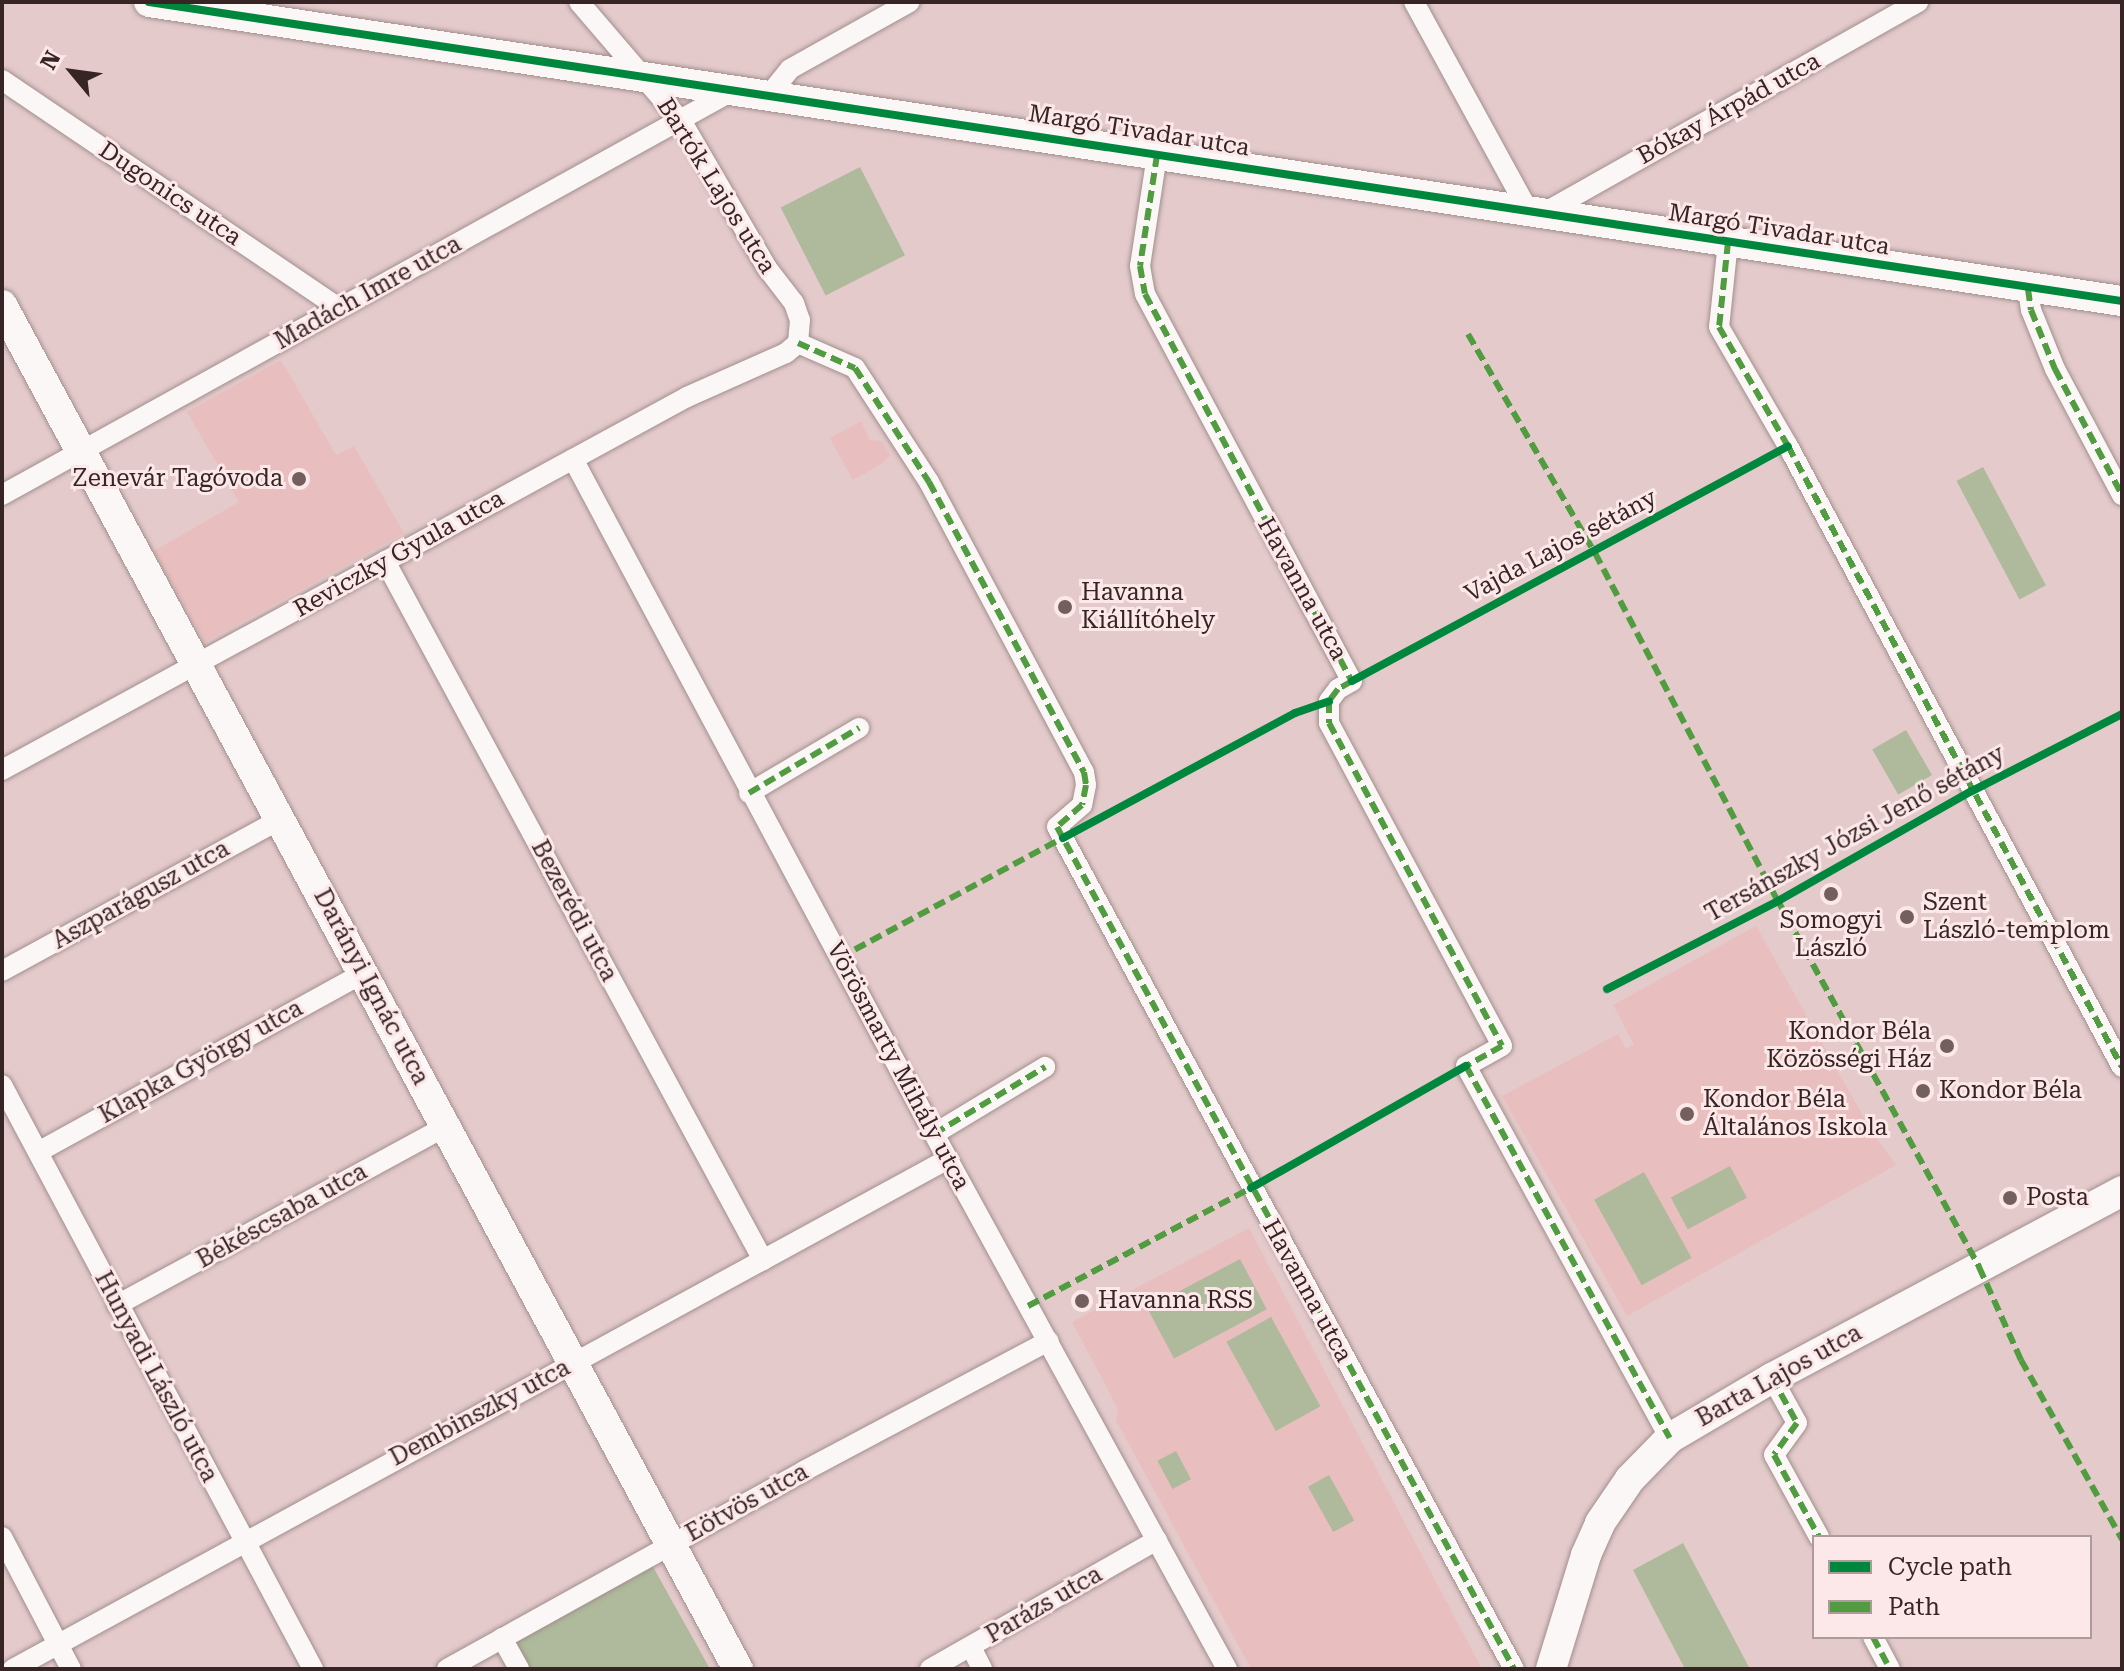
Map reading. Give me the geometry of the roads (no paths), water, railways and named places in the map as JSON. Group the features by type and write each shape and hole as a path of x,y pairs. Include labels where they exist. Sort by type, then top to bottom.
{"street":[{"name":"Margó Tivadar utca","path":"149,2 1535,215 2122,301"},
{"name":"Bartók Lajos utca","path":"579,2 682,122 767,268 794,303 800,320 798,343"},
{"path":"769,95 790,69 910,2"},
{"path":"1414,2 1535,215"},
{"name":"Bókay Árpád utca","path":"1535,215 1918,2"},
{"name":"Dugonics utca","path":"2,80 339,308"},
{"name":"Madách Imre utca","path":"2,495 682,122 734,90"},
{"name":"Havanna utca","path":"1157,155 1140,266 1145,294 1352,681 1338,689 1329,701 1329,723 1502,1046 1466,1066 1670,1438"},
{"path":"1728,242 1719,327 1788,446 2122,1067"},
{"path":"2028,289 2031,310 2055,369 2122,495"},
{"name":"Darányi Ignác utca","path":"2,305 738,1669"},
{"name":"Havanna utca","path":"798,343 855,368 916,459 1084,772 1086,785 1082,805 1057,827 1068,850 1514,1669"},
{"name":"Reviczky Gyula utca","path":"2,770 722,379 786,353 798,343"},
{"name":"Vörösmarty Mihály utca","path":"573,459 749,793 1227,1669"},
{"name":"Bezerédi utca","path":"385,561 763,1260"},
{"path":"749,793 859,728"},
{"name":"Aszparágusz utca","path":"2,971 281,819"},
{"name":"Klapka György utca","path":"38,1152 364,973"},
{"path":"934,1134 1045,1067"},
{"name":"Hunyadi László utca","path":"2,1085 313,1669"},
{"name":"Békéscsaba utca","path":"117,1305 446,1126"},
{"name":"Dembinszky utca","path":"13,1669 948,1159"},
{"name":"Barta Lajos utca","path":"1551,1669 1600,1523 1630,1479 1670,1438 1772,1378 2122,1191"},
{"name":"Eötvös utca","path":"447,1669 1049,1341"},
{"path":"1772,1378 1797,1423 1774,1455 1818,1535"},
{"path":"2,1537 71,1669"},
{"name":"Parázs utca","path":"930,1669 1157,1540"},
{"path":"502,1638 519,1669"},
{"path":"1874,1639 1890,1669"},
{"path":"971,1647 982,1669"}],"place":[{"name":"Zenevár Tagóvoda","path":"299,479"},
{"name":"Havanna Kiállítóhely","path":"1065,607"},
{"name":"Somogyi László","path":"1831,894"},
{"name":"Szent László-templom","path":"1907,917"},
{"name":"Kondor Béla Közösségi Ház","path":"1947,1046"},
{"name":"Kondor Béla","path":"1923,1091"},
{"name":"Kondor Béla Általános Iskola","path":"1687,1114"},
{"name":"Posta","path":"2010,1198"},
{"name":"Havanna RSS","path":"1082,1301"}]}
